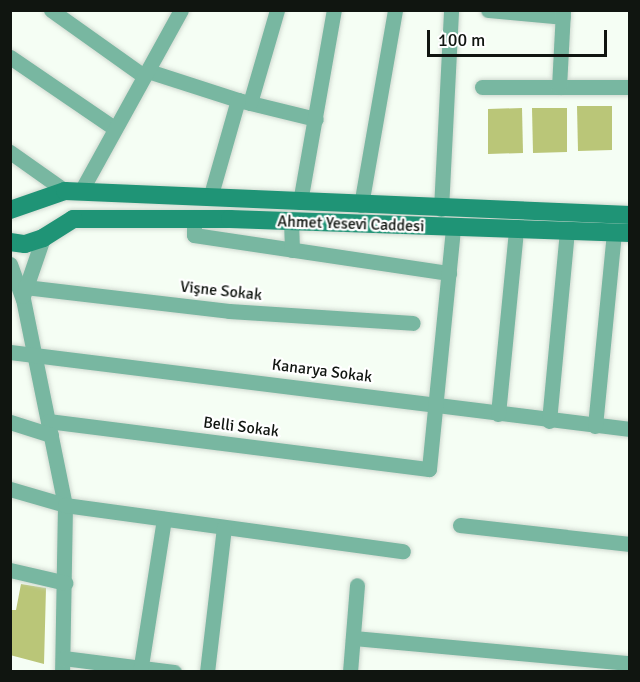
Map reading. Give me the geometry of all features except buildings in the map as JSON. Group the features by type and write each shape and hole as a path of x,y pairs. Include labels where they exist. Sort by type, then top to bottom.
{"main road":[{"name":"Ahmet Yesevi Caddesi","path":"73,191 441,209 630,215"},
{"path":"10,210 73,191 73,219 43,238 25,244 10,242"},
{"name":"Ahmet Yesevi Caddesi","path":"73,219 194,227 291,221 622,232"}],"street":[{"path":"51,10 146,73 244,102 316,120"},
{"path":"210,198 277,10"},
{"path":"300,202 334,10"},
{"path":"362,205 395,10"},
{"path":"441,209 451,10"},
{"path":"488,10 563,14 560,87"},
{"path":"10,152 73,191 146,73 176,12"},
{"path":"10,57 114,128"},
{"path":"482,87 630,87"},
{"path":"291,221 292,250"},
{"path":"194,227 292,250 449,273"},
{"path":"438,403 453,227"},
{"path":"498,414 516,229"},
{"path":"549,421 567,231"},
{"path":"595,426 622,232"},
{"path":"20,290 43,238"},
{"path":"10,264 20,290 65,505 66,583 63,665 174,672"},
{"name":"Vişne Sokak","path":"20,290 229,311 413,323"},
{"name":"Kanarya Sokak","path":"10,352 35,357 438,403 549,421 630,429"},
{"name":"Belli Sokak","path":"10,422 429,469 438,403"},
{"path":"10,489 65,505 403,551"},
{"path":"140,670 164,519"},
{"path":"460,525 630,544"},
{"path":"207,672 224,527"},
{"path":"10,570 66,583"},
{"path":"350,672 357,585"},
{"path":"353,638 630,663"}]}
